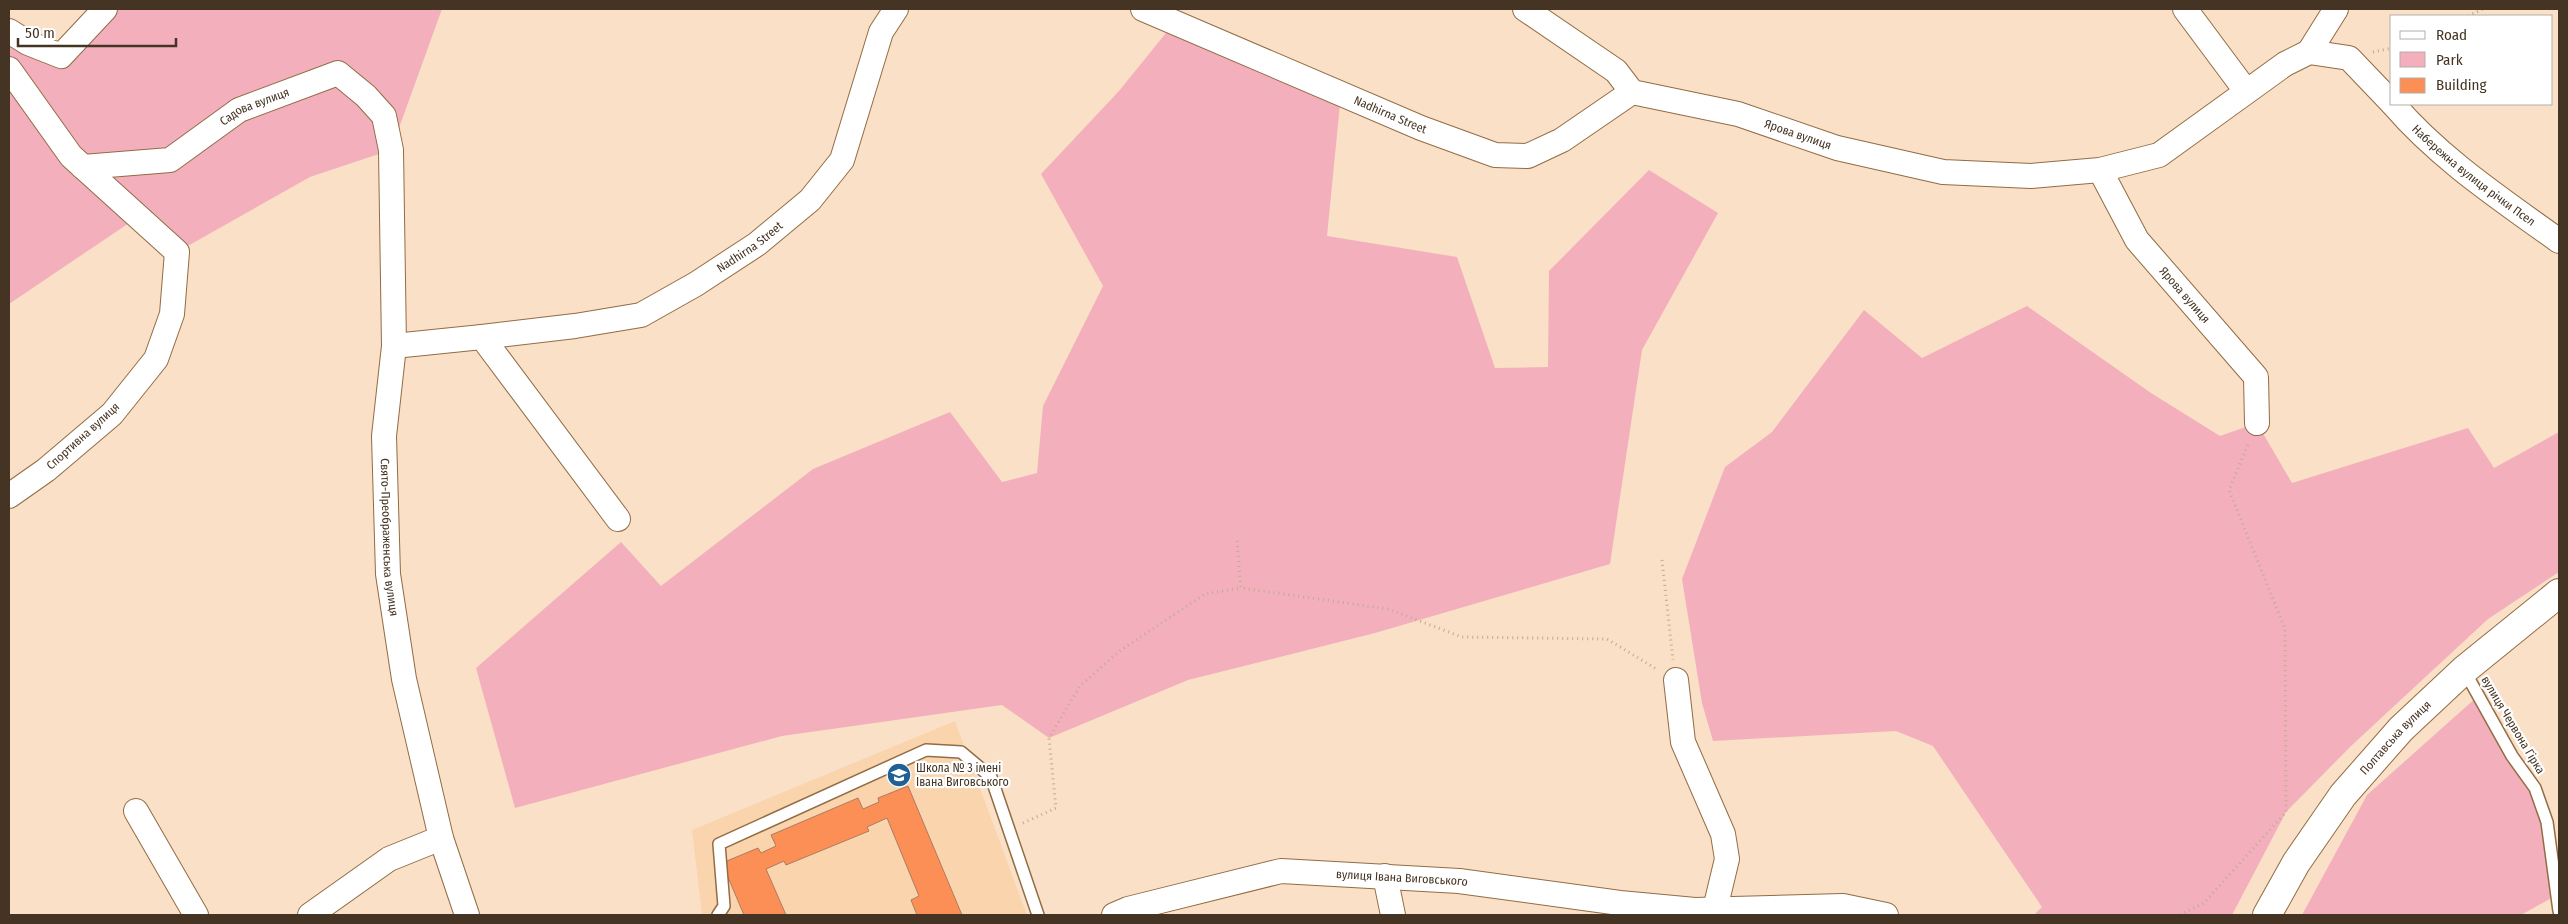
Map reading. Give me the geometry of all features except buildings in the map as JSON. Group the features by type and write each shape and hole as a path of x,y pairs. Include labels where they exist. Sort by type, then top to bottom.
{"main road":[{"name":"Полтавська вулиця","path":"2267,915 2296,862 2343,795 2400,729 2464,670 2559,593"}],"street":[{"path":"9,31 28,43 61,56 105,9"},
{"name":"Nadhirna Street","path":"394,346 575,326 641,315 696,284 757,244 810,200 842,160 881,32 896,9"},
{"name":"Nadhirna Street","path":"1143,9 1421,128 1496,155 1528,156 1562,140 1632,92"},
{"path":"1525,9 1616,71 1632,92"},
{"path":"2185,9 2246,91"},
{"path":"2309,52 2336,9"},
{"name":"Ярова вулиця","path":"1632,92 1738,114 1837,148 1943,172 2031,176 2100,170 2159,155 2285,64 2309,52"},
{"name":"Набережна вулиця річки Псел","path":"2309,52 2349,58 2390,101"},
{"path":"9,69 71,156 83,167"},
{"name":"Садова вулиця","path":"83,167 170,160 240,110 338,74 366,96 384,116 391,150"},
{"name":"Набережна вулиця річки Псел","path":"2394,105 2417,132 2475,180 2559,241"},
{"name":"Свято-Преображенська вулиця","path":"391,150 394,346 384,436 388,574 404,679 441,838 467,915"},
{"name":"Спортивна вулиця","path":"9,496 46,470 112,414 156,359 172,314 177,252 83,167"},
{"name":"Ярова вулиця","path":"2100,170 2137,240 2256,378 2257,423"},
{"path":"482,337 618,519"},
{"path":"1676,680 1683,742 1723,834 1727,860 1702,911"},
{"path":"136,811 196,915"},
{"path":"310,915 389,859 441,838"},
{"name":"вулиця Івана Виговського","path":"1114,915 1128,909 1281,871 1459,881 1620,903 1702,911 1843,906 1886,915"},
{"path":"1385,876 1394,915"}],"lane":[{"name":"вулиця Червона Гірка","path":"2464,670 2508,748 2535,788 2547,822 2559,911"},
{"path":"718,915 724,906 719,844 926,750 961,752 990,777 1038,915"}],"path":[{"path":"2470,15 2483,9"},
{"path":"2180,915 2204,903 2286,812 2285,629 2229,490 2257,423"},
{"path":"1236,541 1242,588"},
{"path":"1662,560 1676,680"},
{"path":"1009,829 1056,808 1049,738 1080,686 1121,650 1205,594 1242,588 1388,609 1462,638 1607,639 1676,680"}],"shaded area":[{"name":"Школа № 3 імені Івана Виговського","path":"955,721 1027,915 702,915 692,830"}],"green space":[{"path":"105,9 442,9 391,150 310,177 177,252 138,217 9,304 9,27 61,56"},
{"path":"1174,23 1341,94 1327,236 1457,257 1495,368 1548,367 1549,271 1649,170 1718,213 1642,350 1610,564 1375,633 1188,680 1049,738 1002,705 782,736 515,808 476,668 621,542 661,586 813,469 950,412 1002,482 1037,473 1043,406 1103,286 1041,174 1119,91"},
{"path":"2027,306 2151,393 2220,436 2257,423 2292,483 2468,428 2494,468 2559,432 2559,572 2488,619 2351,746 2286,812 2232,915 2034,915 2042,907 1933,746 1896,731 1713,741 1702,703 1682,579 1725,467 1772,432 1864,310 1922,358"},
{"path":"2478,696 2535,788 2555,896 2521,915 2302,915 2367,795"}],"place":[{"name":"Школа № 3 імені Івана Виговського","path":"899,775"}]}
